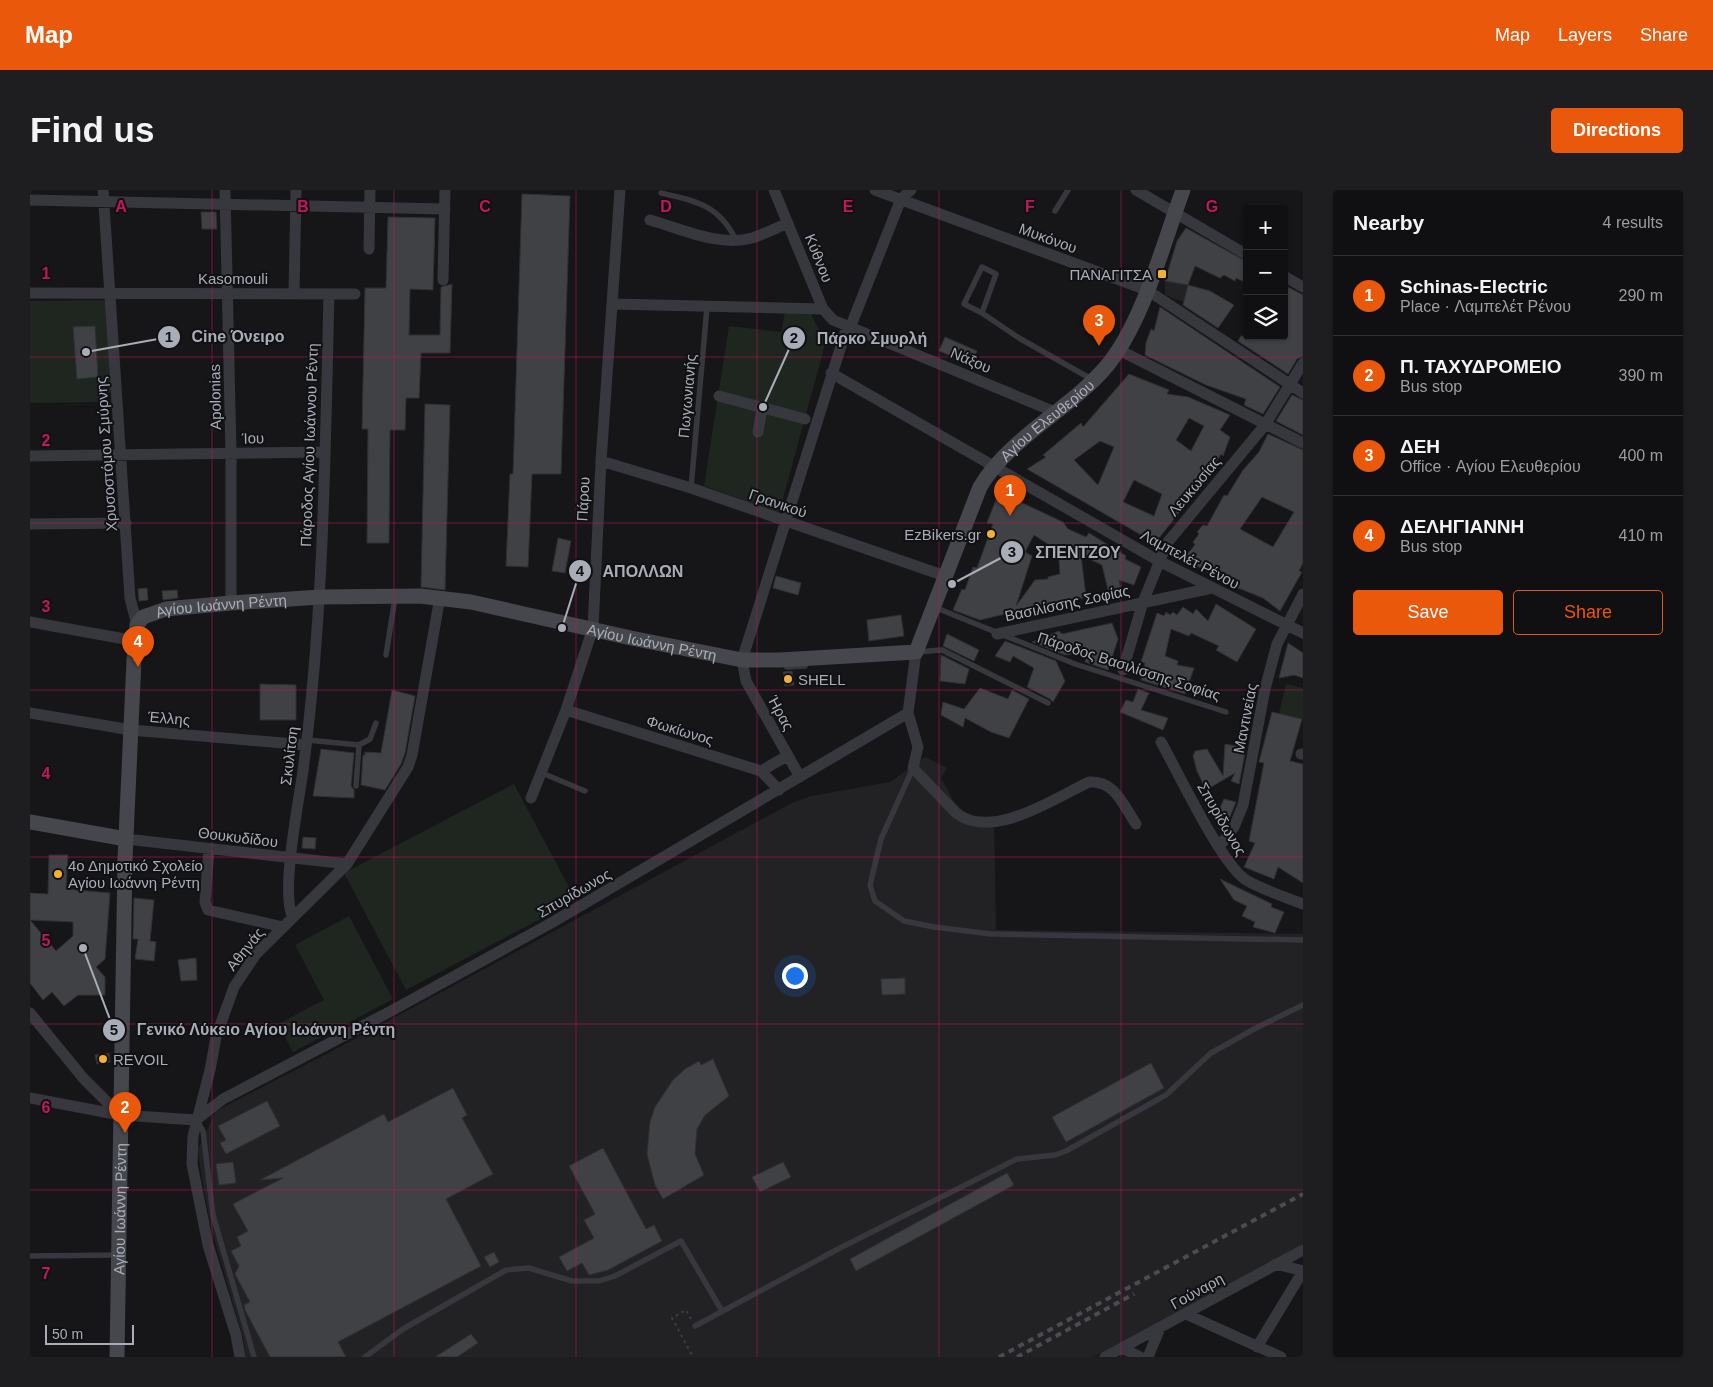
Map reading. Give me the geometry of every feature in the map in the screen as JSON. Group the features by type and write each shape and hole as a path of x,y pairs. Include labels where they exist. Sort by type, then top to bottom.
{"street":[{"name":"Apolonias","path":"225,190 231,453 231,603"},
{"path":"294,294 296,190"},
{"path":"369,249 370,190"},
{"path":"442,280 445,190"},
{"name":"Πάρου","path":"531,798 566,710 593,628 601,461 620,190"},
{"name":"Κύθνου","path":"774,190 823,309 833,320 849,327"},
{"name":"Μυκόνου","path":"875,190 1147,290 1303,393"},
{"path":"742,660 831,373 902,199 911,190"},
{"path":"1136,190 1243,253"},
{"name":"Αγίου Ελευθερίου","path":"916,652 975,497 995,466 1093,380 1119,350 1147,290 1183,190"},
{"path":"30,200 104,195 226,204 444,209"},
{"name":"Χρυσοστόμου Σμύρνης","path":"104,195 130,598 137,625"},
{"path":"650,220 704,236 736,240 765,233 788,223"},
{"path":"1288,278 1303,287"},
{"name":"Kasomouli","path":"30,294 356,294"},
{"name":"Πάροδος Αγίου Ιωάννου Ρέντη","path":"320,597 329,294"},
{"path":"612,304 823,309"},
{"name":"Νάξου","path":"849,327 878,337 1055,412"},
{"path":"1119,350 1303,443"},
{"name":"Λευκωσίας","path":"1124,670 1143,602 1167,543 1265,425 1303,363"},
{"name":"Λαμπελέτ Ρένου","path":"831,373 1159,561 1303,633"},
{"path":"719,396 805,419"},
{"path":"758,432 762,408"},
{"name":"Ίου","path":"30,456 325,452"},
{"name":"Γρανικού","path":"601,461 691,488 945,576"},
{"path":"30,524 126,524"},
{"name":"Βασιλίσσης Σοφίας","path":"997,634 1212,588"},
{"name":"Μαντινείας","path":"1219,847 1234,827 1243,805 1265,689 1277,644 1303,594"},
{"name":"Αγίου Ιωάννη Ρέντη","path":"117,1357 126,840 137,625 143,617 166,609 231,603 320,597 396,595 440,597 742,660 780,660 916,652"},
{"name":"Σκυλίτση","path":"292,917 287,902 306,743 320,597"},
{"name":"Αθηνάς","path":"240,1357 236,1335 208,1246 191,1154 196,1120 210,1070 216,1037 234,986 256,954 347,864 402,778 412,755 440,597"},
{"path":"30,622 136,641"},
{"path":"916,652 908,713 918,747 913,768 956,813 972,822 1004,821 1088,782 1098,781 1112,788 1136,824"},
{"name":"Ήρας","path":"742,660 746,681 800,777"},
{"name":"Φωκίωνος","path":"566,710 761,771 779,790"},
{"name":"Έλλης","path":"30,713 131,730 306,743"},
{"name":"Σπυρίδωνος","path":"196,1120 223,1099 392,1011 553,922 908,713"},
{"name":"Σπυρίδωνος","path":"1161,742 1219,847 1233,868 1246,880 1303,904"},
{"path":"761,771 787,756"},
{"path":"30,822 126,840"},
{"name":"Θουκυδίδου","path":"126,840 347,864"},
{"path":"209,849 205,902 208,910 283,927"},
{"path":"30,1013 84,1079 120,1115"},
{"path":"30,1098 120,1115 196,1120"},
{"name":"Γούναρη","path":"1105,1357 1303,1250"},
{"path":"1257,1346 1303,1271 1276,1264"},
{"path":"1186,1314 1280,1357"},
{"path":"1148,1357 1160,1328"},
{"path":"1122,1348 1140,1357"}],"lane":[{"path":"1055,211 1068,190"},
{"path":"661,193 701,202 729,226 736,240"},
{"path":"982,313 996,274 982,267 964,304 1093,380"},
{"name":"Πωγωνιανής","path":"691,488 708,307"},
{"path":"386,655 396,595"},
{"name":"Βασιλίσσης Σοφίας","path":"933,607 997,634"},
{"name":"Πάροδος Βασιλίσσης Σοφίας","path":"997,634 1075,664 1226,712"},
{"path":"916,652 942,650 1048,702"},
{"path":"306,743 359,745 370,738 376,723"},
{"path":"356,786 359,745"},
{"path":"913,768 881,839 870,885 875,901 904,921 927,926 991,934 1303,940"},
{"path":"542,773 585,791"},
{"path":"695,1326 900,1217 1017,1159 1055,1155 1066,1151 1166,1095 1219,1049 1303,1005"},
{"path":"196,1120 203,1131 207,1178 215,1223 254,1357"},
{"path":"365,1357 403,1329 506,1270 529,1268 572,1281 599,1281 615,1276 681,1241 722,1311"},
{"path":"30,1256 119,1255"}],"path":[{"path":"686,1310 672,1318 693,1357"}],"shaded area":[{"path":"1165,281 1188,285 1184,302 1165,295"},
{"path":"107,300 114,389 98,402 30,403 30,301"},
{"path":"785,313 811,314 819,330 827,337 779,513 704,486 729,326 781,332"},
{"path":"1286,684 1303,688 1303,719 1279,714"},
{"path":"925,757 947,768 941,778 953,800 963,811 975,818 994,818 996,930 1303,934 1303,1244 1094,1357 246,1357 243,1338 210,1224 200,1166 198,1149 216,1111 332,1051 792,803 811,796 890,782"},
{"path":"514,784 576,900 406,990 344,873"},
{"path":"349,916 393,999 293,1052 278,1024 324,1000 295,945"}],"building":[{"path":"522,194 570,196 561,474 532,474 528,567 506,566 510,474 513,474"},
{"path":"201,212 216,212 217,229 202,229"},
{"path":"388,217 435,218 433,290 410,289 409,335 440,335 441,287 452,284 450,353 421,353 419,398 406,398 405,430 390,430 389,543 367,543 368,429 362,429 365,288 386,288"},
{"path":"1186,228 1243,260 1243,281 1236,278 1235,281 1224,275 1220,278 1195,266 1188,285 1165,281 1177,241"},
{"path":"1188,285 1210,291 1234,305 1218,328 1183,305"},
{"path":"1288,287 1303,295 1303,356 1297,359 1288,374 1238,341 1243,336 1243,340 1288,340"},
{"path":"1160,307 1280,387 1263,414 1244,405 1246,399 1206,385 1145,355 1146,343 1151,329 1154,331"},
{"path":"95,326 98,377 77,379 73,327"},
{"path":"945,337 977,351 971,364 939,351"},
{"path":"1129,374 1169,390 1167,394 1188,397 1230,415 1220,430 1230,437 1223,456 1221,454 1201,485 1155,543 1027,469 1046,457 1043,455 1081,423 1083,427","holes":["1189,418 1204,426 1191,451 1176,440","1100,441 1114,447 1098,485 1074,460","1134,480 1162,494 1154,516 1123,502"]},
{"path":"1292,395 1303,400 1303,435 1276,421"},
{"path":"425,404 450,405 445,590 421,587"},
{"path":"1268,434 1303,450 1303,563 1299,571 1302,572 1280,611 1263,598 1211,577 1212,575 1184,558 1195,545 1193,542 1199,534 1197,532 1203,525 1207,526 1224,495 1227,496 1243,470 1259,452","holes":["1262,497 1294,512 1273,547 1240,529"]},
{"path":"999,492 1063,522 1068,529 1086,537 1089,533 1126,556 1125,559 1141,567 1134,585 1119,580 1121,589 1109,594 1102,565 1081,555 1086,597 1064,604 1063,601 1051,603 980,620 953,610 962,589 965,590 973,567 977,568 993,524 987,523","holes":["1034,535 1057,550 1052,556 1059,560 1060,574 1048,577 1048,579 1035,580 1016,606 1032,556 1025,552"]},
{"path":"558,538 571,541 565,573 552,571"},
{"path":"776,576 801,583 798,595 773,588"},
{"path":"147,588 148,600 139,601 138,589"},
{"path":"177,590 178,598 163,600 162,591"},
{"path":"1216,604 1256,629 1237,662 1216,650 1219,646 1191,633 1189,636 1171,629 1165,656 1178,661 1177,665 1194,668 1185,694 1141,680 1145,663 1141,662 1157,613 1164,616 1166,612 1170,615 1173,612 1177,615 1183,607 1193,614 1196,609 1208,621"},
{"path":"901,615 904,636 869,641 867,620"},
{"path":"1112,623 1118,639 1108,670 1085,662 1088,652 1065,655 1032,642 1059,631 1062,634"},
{"path":"947,634 979,650 974,661 943,646"},
{"path":"1005,641 1056,661 1065,681 1053,702 1027,687 1034,668 1013,656 1010,662 995,656"},
{"path":"1288,643 1303,653 1303,678 1294,675 1279,678"},
{"path":"941,655 969,669 965,684 940,681"},
{"name":"SHELL","path":"792,671 794,685 785,686 783,672"},
{"path":"260,684 296,685 296,720 260,720"},
{"path":"980,688 1008,699 1012,690 1029,699 1009,738 991,732 965,718 963,727 941,715 943,702 964,709"},
{"path":"1138,689 1149,693 1141,710 1168,718 1163,730 1120,712 1126,700 1133,702"},
{"path":"392,690 415,696 405,753 401,764 385,790 361,785 363,755 365,755 365,752 381,753"},
{"path":"1272,712 1302,719 1290,761 1303,764 1303,883 1278,867 1274,879 1244,867 1255,843 1249,841 1264,763 1259,762"},
{"path":"1225,744 1246,748 1239,784 1231,781 1235,773 1206,790 1197,771 1193,756 1195,751 1207,749 1223,776"},
{"path":"321,749 354,753 351,786 354,790 354,798 313,796"},
{"path":"1224,799 1236,802 1229,819 1216,817"},
{"path":"303,837 316,838 315,849 302,848"},
{"path":"49,855 68,855 66,889 110,893 105,959 96,967 105,977 105,995 78,995 64,1006 52,992 43,1000 30,983 30,920 30,893 48,894","holes":["30,920 73,922 73,936 56,951"]},
{"path":"1220,879 1272,904 1271,907 1284,912 1275,933 1253,927 1255,922 1242,916 1247,906 1234,900"},
{"path":"134,898 154,900 150,941 156,942 154,961 135,959 138,939 133,939"},
{"path":"196,958 197,980 181,981 178,960"},
{"path":"905,978 905,994 882,995 881,979"},
{"name":"REVOIL","path":"109,1053 110,1062 97,1064 95,1055"},
{"path":"713,1059 729,1096 705,1115 697,1129 695,1154 704,1175 663,1199 655,1185 647,1154 650,1122 655,1107 673,1080 685,1069 699,1061 701,1065"},
{"path":"1151,1063 1164,1088 1066,1142 1052,1117"},
{"path":"453,1088 467,1115 462,1118 493,1174 446,1199 481,1266 338,1342 346,1357 270,1357 245,1310 244,1305 250,1302 235,1274 239,1266 231,1251 241,1246 237,1237 248,1231 233,1204 283,1178 260,1180 384,1114 388,1122"},
{"path":"267,1101 280,1126 226,1154 220,1143 226,1140 218,1126"},
{"path":"603,1148 646,1229 654,1225 662,1241 608,1270 589,1275 582,1263 567,1271 559,1257 594,1238 584,1220 595,1214 569,1166"},
{"path":"233,1162 236,1183 219,1185 216,1164"},
{"path":"783,1162 791,1177 760,1192 752,1177"},
{"path":"1007,1173 1014,1185 856,1271 850,1259"},
{"path":"494,1252 499,1262 490,1267 484,1257"},
{"path":"471,1334 478,1343 457,1357 435,1357"}],"railway":[{"path":"999,1357 1303,1194"},
{"path":"1017,1357 1134,1294"}],"place":[{"name":"ΠΑΝΑΓΙΤΣΑ","path":"1162,274"},
{"name":"ΔΕΗ","path":"1099,346"},
{"name":"Cine Όνειρο","path":"86,352"},
{"name":"Πάρκο Σµυρλή","path":"763,407"},
{"name":"Schinas-Electric","path":"1010,516"},
{"name":"EzBikers.gr","path":"991,534"},
{"name":"ΣΠΕΝΤΖΟΥ","path":"952,584"},
{"name":"ΑΠΟΛΛΩΝ","path":"562,628"},
{"name":"ΔΕΛΗΓΙΑΝΝΗ","path":"138,667"},
{"name":"SHELL","path":"788,679"},
{"name":"4ο Δημοτικό Σχολείο Αγίου Ιωάννη Ρέντη","path":"58,874"},
{"name":"Γενικό Λύκειο Αγίου Ιωάννη Ρέντη","path":"83,948"},
{"name":"REVOIL","path":"103,1059"},
{"name":"Π. ΤΑΧΥΔΡΟΜΕΙΟ","path":"125,1133"}]}
